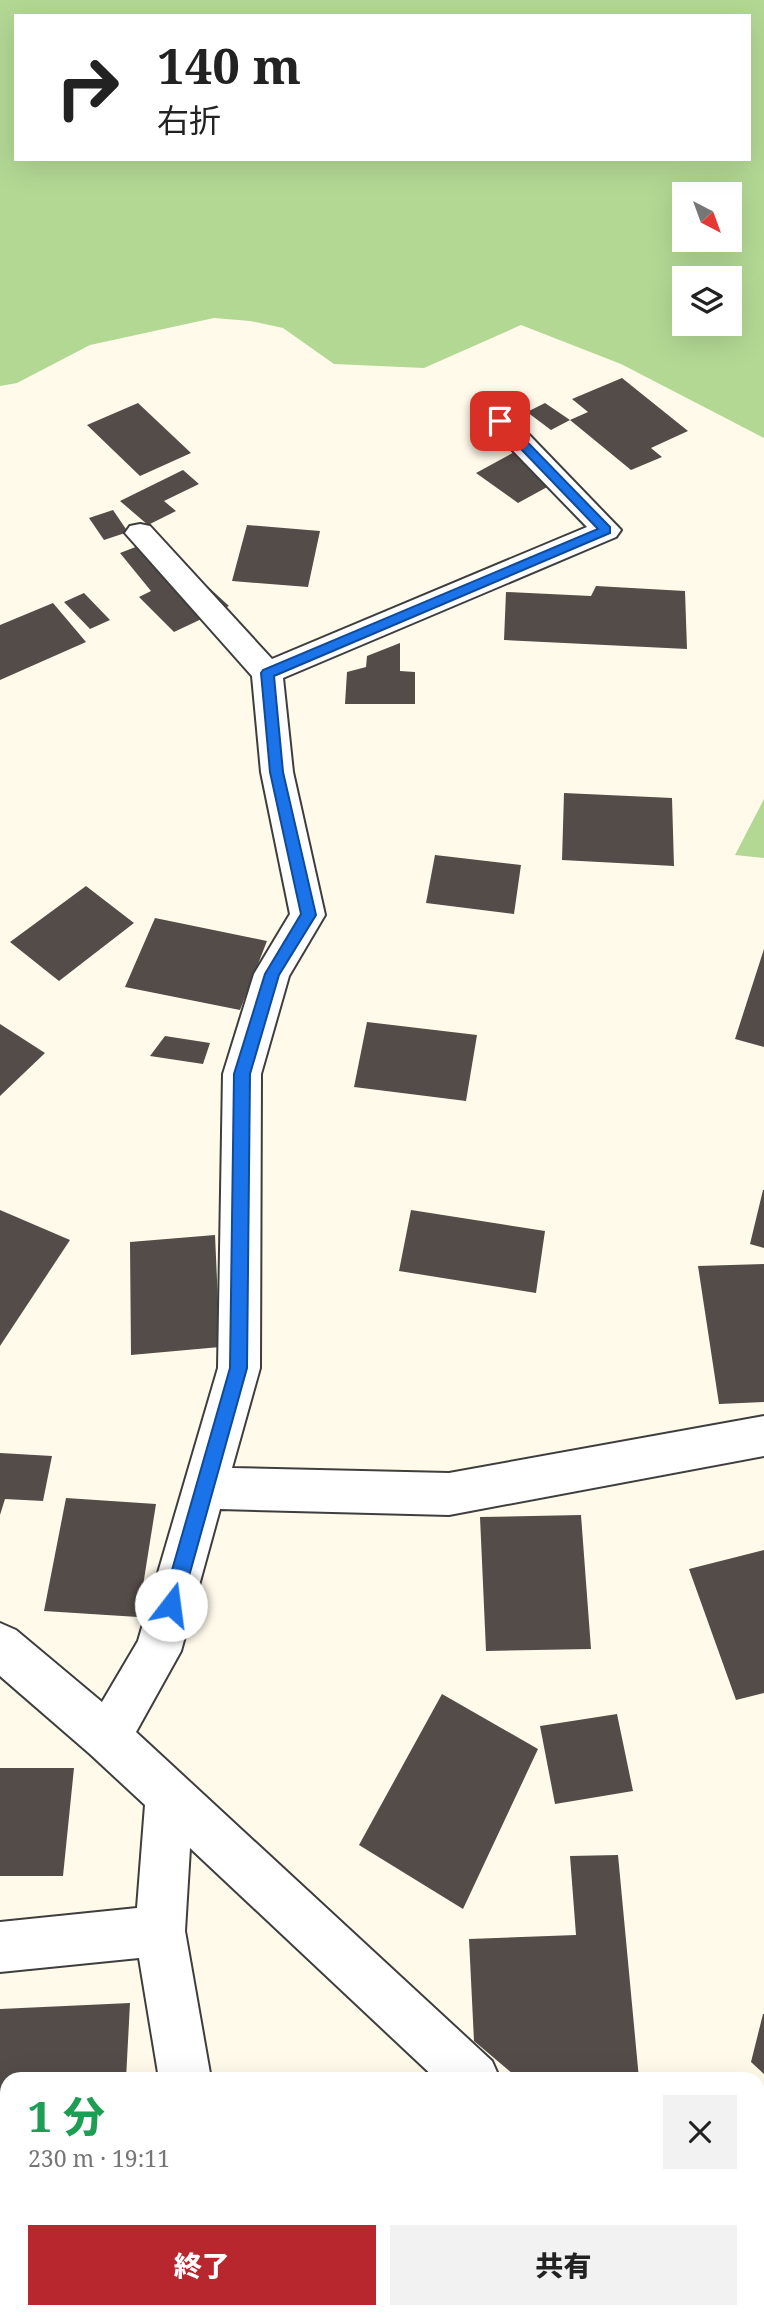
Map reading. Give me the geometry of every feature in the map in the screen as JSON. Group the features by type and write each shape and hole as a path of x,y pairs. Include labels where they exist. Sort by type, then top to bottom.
{"street":[{"path":"267,673 606,530 500,421"},
{"path":"107,1737 158,1651 239,1368 242,1074 272,974 309,915 276,772 267,673 140,533"},
{"path":"204,1488 449,1494 764,1437"},
{"path":"0,1646 170,1794 467,2072"},
{"path":"170,1794 160,1930 184,2072"},
{"path":"0,1947 160,1930"}],"green space":[{"path":"0,0 764,0 764,438 621,364 521,325 424,368 334,364 283,328 250,321 214,318 90,345 17,383 0,386"},
{"path":"764,799 764,858 735,855"}],"building":[{"path":"622,378 688,431 651,448 662,457 631,470 570,420 588,412 572,399"},
{"path":"138,403 191,453 140,476 87,425"},
{"path":"545,403 570,420 551,430 527,412"},
{"path":"518,450 560,480 518,503 476,473"},
{"path":"183,470 199,484 164,501 176,511 148,525 120,501"},
{"path":"113,510 128,532 104,540 89,518"},
{"path":"247,525 320,531 308,587 232,581"},
{"path":"146,543 177,581 192,572 229,606 174,632 139,597 151,591 120,553"},
{"path":"596,586 685,591 687,649 504,640 506,592 591,596"},
{"path":"84,593 110,620 90,629 64,602"},
{"path":"53,603 86,642 0,680 0,625"},
{"path":"400,643 400,671 415,672 415,704 345,704 347,672 366,667 367,656"},
{"path":"564,793 672,798 674,866 562,860"},
{"path":"435,855 521,865 514,914 426,903"},
{"path":"86,886 134,923 59,981 10,942"},
{"path":"155,918 267,941 240,1010 125,987"},
{"path":"764,949 764,1047 735,1039"},
{"path":"367,1022 477,1035 466,1101 354,1087"},
{"path":"0,1024 45,1053 0,1096"},
{"path":"165,1036 210,1043 203,1064 150,1056"},
{"path":"764,1190 764,1248 750,1244"},
{"path":"0,1210 70,1240 0,1346"},
{"path":"411,1210 545,1231 536,1293 399,1271"},
{"path":"215,1235 220,1347 131,1355 130,1242"},
{"path":"764,1264 764,1402 719,1404 698,1266"},
{"path":"0,1453 52,1456 43,1501 5,1499 0,1515"},
{"path":"66,1498 156,1504 138,1617 44,1611"},
{"path":"581,1515 591,1649 486,1651 480,1517"},
{"path":"764,1550 764,1693 736,1700 689,1569"},
{"path":"442,1694 538,1749 463,1909 359,1845"},
{"path":"617,1714 633,1791 555,1804 540,1726"},
{"path":"0,1768 74,1768 63,1876 0,1876"},
{"path":"618,1855 638,2072 511,2072 474,2041 469,1939 576,1935 570,1856"},
{"path":"130,2003 126,2072 0,2072 0,2009"},
{"path":"763,2014 764,2014 764,2072 751,2062"}],"route":[{"path":"171,1605 239,1368 242,1074 272,974 309,915 276,772 267,673 606,530 500,421"}]}
